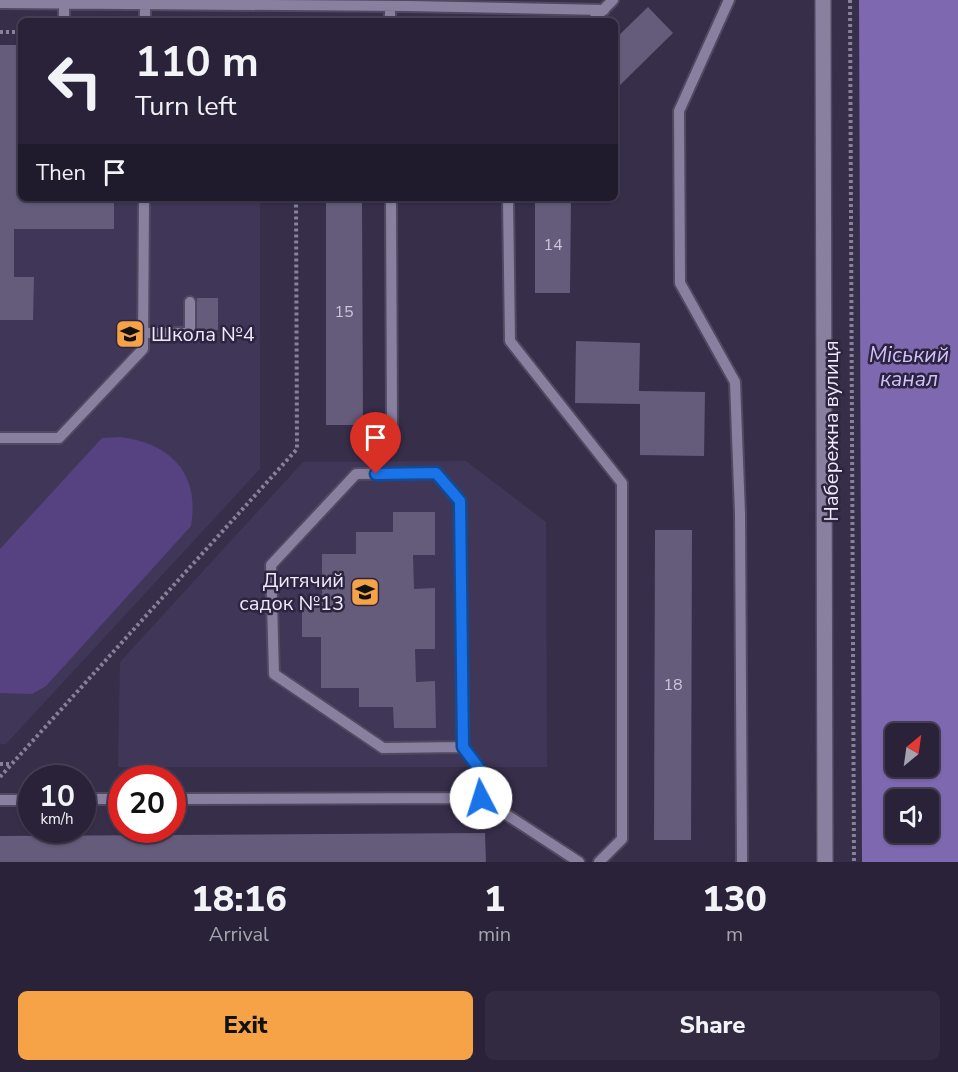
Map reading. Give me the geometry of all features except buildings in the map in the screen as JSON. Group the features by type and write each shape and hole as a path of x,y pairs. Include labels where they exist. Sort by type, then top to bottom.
{"street":[{"name":"Набережна вулиця","path":"823,0 825,862"}],"lane":[{"path":"595,18 613,0"},
{"path":"729,0 679,111 680,283 735,382 740,514 742,862"},
{"path":"0,3 390,6 408,3 604,10"},
{"path":"64,4 64,18"},
{"path":"145,4 145,18"},
{"path":"390,6 390,18"},
{"path":"0,438 58,438 142,348 144,201"},
{"path":"391,201 392,428"},
{"path":"508,201 510,340 622,483 622,839 599,862"},
{"path":"143,333 190,333 190,303"},
{"path":"463,747 383,748 274,675 271,565 356,474 436,473 460,501 463,747 478,767 481,798"},
{"path":"186,799 481,798 579,862"},
{"path":"0,800 18,800"}],"path":[{"name":"Набережна вулиця","path":"850,0 854,862"},
{"path":"0,32 18,32"},
{"path":"0,777 297,449 296,201"},
{"path":"0,764 12,764"}],"shaded area":[{"name":"Школа №4","path":"0,46 18,176 18,201 260,201 260,469 6,744 0,744"},
{"path":"120,437 154,446 178,464 191,491 193,507 191,526 46,686 32,694 0,693 0,549 102,438"},
{"name":"Дитячий садок №13","path":"466,461 546,522 547,767 118,765 120,662 303,462"}],"water":[{"name":"Міський канал","path":"859,0 958,0 958,862 862,862"}],"place":[{"name":"Школа №4","path":"130,334"},
{"name":"Дитячий садок №13","path":"365,592"}],"route":[{"path":"376,474 436,473 460,501 463,747 478,767 481,798"}]}
